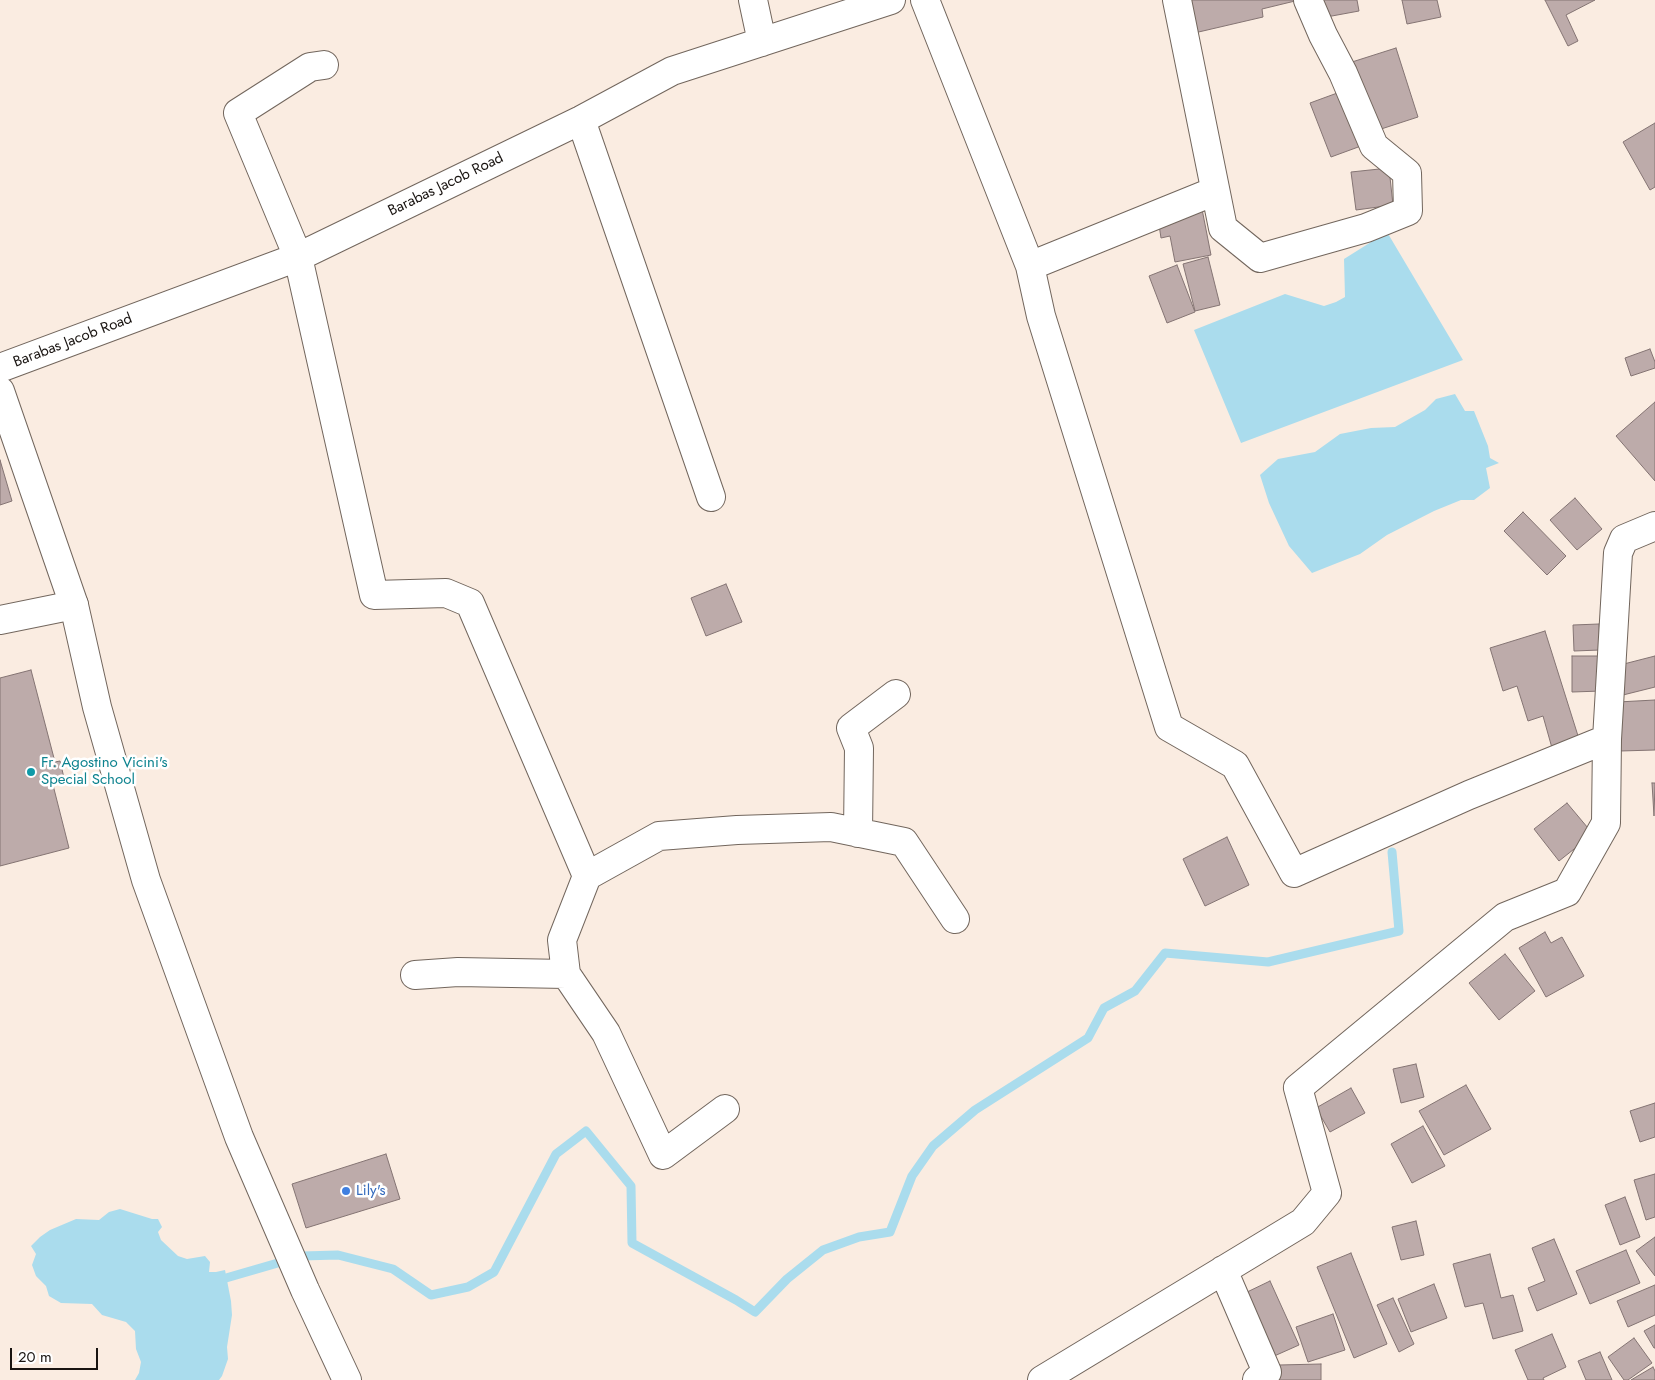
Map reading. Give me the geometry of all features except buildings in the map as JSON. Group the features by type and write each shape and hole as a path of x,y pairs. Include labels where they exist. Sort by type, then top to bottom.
{"street":[{"path":"753,0 762,42"},
{"name":"Barabas Jacob Road","path":"0,368 298,257 581,120 672,71 891,0"},
{"path":"925,0 1030,266 1041,316 1169,727 1235,765 1294,873 1469,795 1607,739"},
{"path":"1177,0 1223,228 1260,258 1366,228 1408,211 1407,173 1374,146 1343,73 1323,35 1308,0"},
{"path":"324,65 310,68 238,113 298,257 374,595 446,594 470,603 587,876"},
{"path":"581,120 711,497"},
{"path":"1030,266 1215,190"},
{"path":"0,391 74,605 97,707 146,880 239,1137 305,1290 347,1380"},
{"path":"1042,1380 1303,1222 1327,1192 1298,1088 1505,917 1567,892 1606,823 1607,739 1618,553 1624,539 1655,526"},
{"path":"0,620 74,605"},
{"path":"858,833 859,748 851,728 896,694"},
{"path":"725,1109 663,1155 606,1033 566,974 562,940 587,876 660,836 737,830 831,827 904,842 955,919"},
{"path":"415,975 458,972 566,974"},
{"path":"1223,1270 1267,1372 1257,1380"}],"water":[{"path":"1387,232 1463,360 1241,443 1194,330 1285,294 1324,306 1336,302 1345,297 1344,259"},
{"path":"1455,394 1465,411 1474,411 1488,446 1490,458 1499,463 1486,468 1490,488 1474,500 1461,500 1434,511 1387,535 1360,554 1312,573 1289,546 1269,503 1260,475 1278,459 1315,452 1340,434 1371,428 1395,427 1425,410 1436,399"},
{"path":"120,1209 152,1219 158,1219 162,1227 158,1232 161,1240 178,1256 187,1259 205,1256 210,1262 209,1272 225,1270 232,1315 227,1347 228,1359 219,1380 135,1380 139,1373 141,1362 136,1349 135,1331 126,1322 102,1315 92,1304 61,1303 49,1296 46,1286 36,1276 32,1265 36,1254 31,1246 40,1237 50,1230 76,1219 99,1220 109,1212"}],"waterway":[{"path":"226,1278 302,1256 338,1255 393,1269 431,1295 468,1287 494,1272 556,1154 586,1131 631,1186 632,1243 755,1312 787,1279 823,1250 859,1237 890,1232 912,1176 933,1146 975,1110 1088,1038 1104,1008 1135,991 1165,953 1268,962 1399,931 1392,852"}],"place":[{"name":"Fr. Agostino Vicini's Special School","path":"31,772"},
{"name":"Lily's","path":"346,1191"}]}
